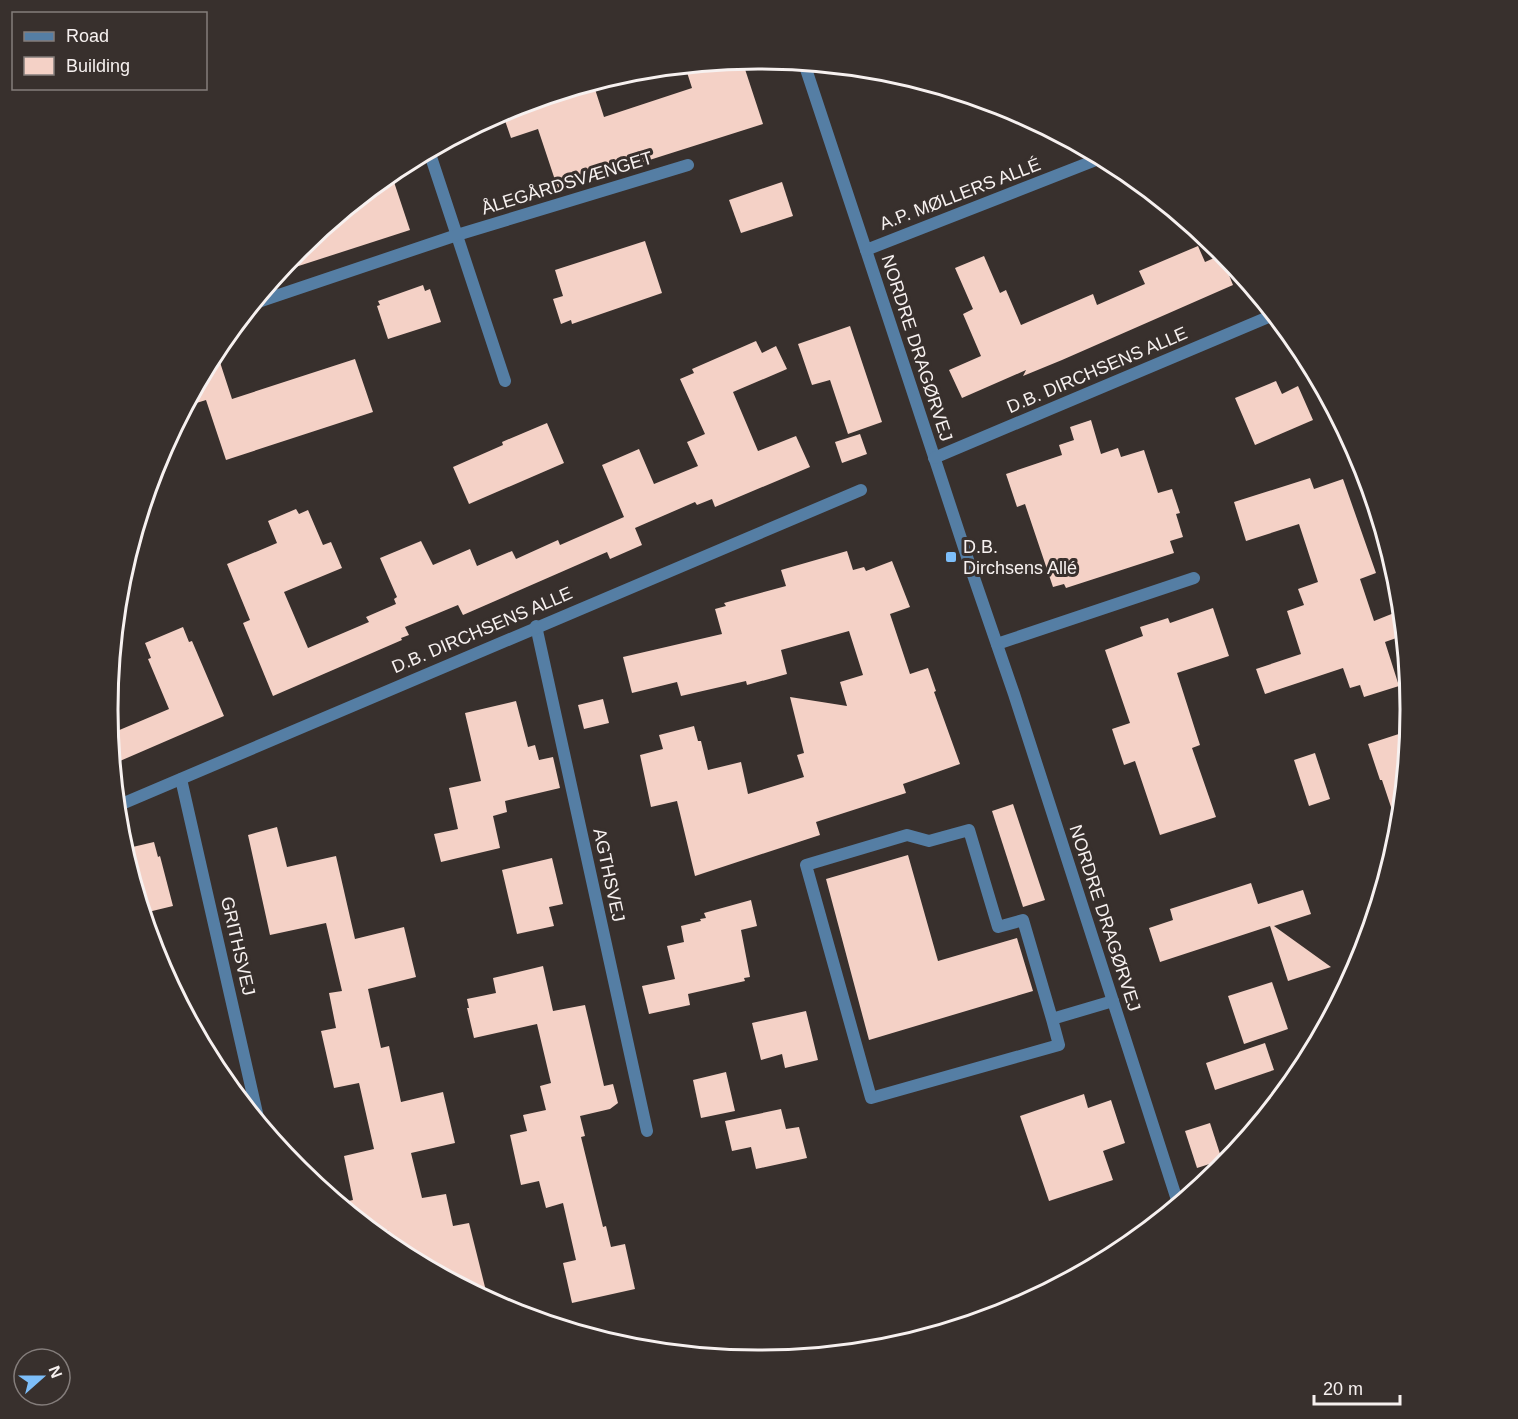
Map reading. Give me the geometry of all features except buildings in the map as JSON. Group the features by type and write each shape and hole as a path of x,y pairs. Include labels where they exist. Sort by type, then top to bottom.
{"street":[{"name":"NORDRE DRAGØRVEJ","path":"806,71 997,644 1176,1196"},
{"path":"432,159 505,381"},
{"name":"A.P. MØLLERS ALLÉ","path":"866,250 1091,162"},
{"name":"ÅLEGÅRDSVÆNGET","path":"268,299 457,236 688,165"},
{"name":"D.B. DIRCHSENS ALLE","path":"934,458 1266,318"},
{"name":"D.B. DIRCHSENS ALLE","path":"126,802 536,626 861,490"},
{"path":"997,644 1194,578"},
{"name":"AGTHSVEJ","path":"536,626 647,1131"},
{"name":"GRITHSVEJ","path":"181,779 255,1104"},
{"path":"969,830 998,927 1023,920 1052,1019 1059,1045 871,1098 806,865 907,835 929,841 969,830"},
{"path":"1052,1019 1113,1001"}],"place":[{"name":"D.B. Dirchsens Allé","path":"951,557"}]}
